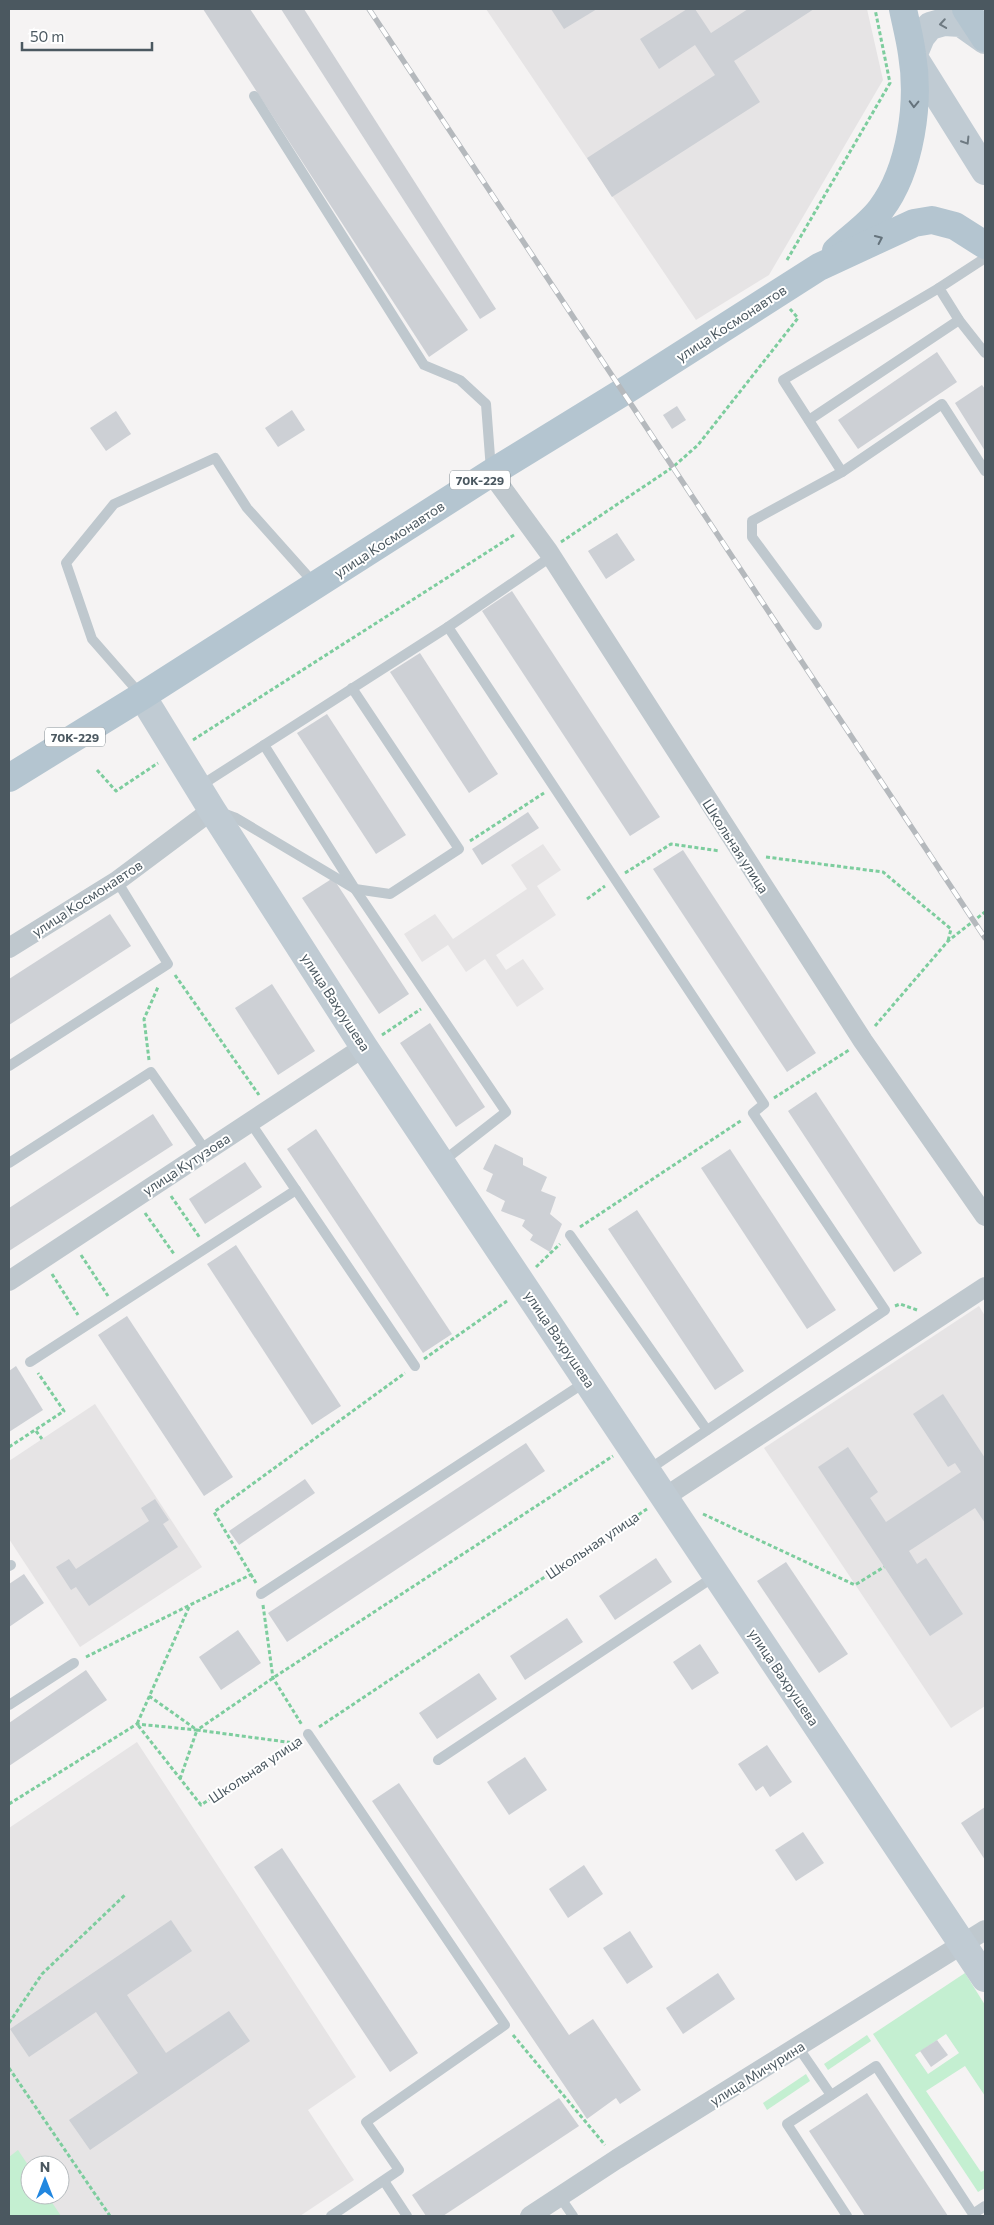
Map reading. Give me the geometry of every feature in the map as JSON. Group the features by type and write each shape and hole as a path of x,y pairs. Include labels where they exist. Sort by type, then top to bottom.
{"main road":[{"path":"819,267 881,209 898,178 910,142 914,104 913,56 903,9"},
{"path":"966,9 985,39"},
{"path":"913,56 921,37 930,26 944,22 960,23 985,39"},
{"path":"913,56 985,171"},
{"path":"819,267 914,223 932,220 954,226 985,245"},
{"name":"улица Космонавтов","path":"9,778 317,586 492,473 819,267"},
{"name":"улица Вахрушева","path":"142,696 175,751 364,1046 985,1978"}],"street":[{"name":"Школьная улица","path":"492,473 552,556 863,1041 985,1216"},
{"name":"улица Космонавтов","path":"9,948 118,881 205,798"},
{"name":"улица Кутузова","path":"9,1281 364,1046"},
{"path":"665,1497 985,1286"},
{"name":"улица Мичурина","path":"530,2216 985,1930"}],"lane":[{"path":"254,96 424,365 460,380 486,404 492,473"},
{"path":"842,472 783,380 939,288 985,258"},
{"path":"939,288 959,320 985,353"},
{"path":"809,420 959,320"},
{"path":"817,625 752,537 752,521 842,472 942,404 985,471"},
{"path":"142,696 92,639 66,563 114,504 215,458 247,508 317,586"},
{"path":"352,688 459,849 390,894 355,889 205,798 264,745 352,688 448,627 552,556"},
{"path":"448,627 764,1104 753,1113 886,1310 647,1470"},
{"path":"264,745 355,889 506,1112 442,1162"},
{"path":"9,1066 168,964 118,881"},
{"path":"9,1163 151,1072 206,1151"},
{"path":"250,1122 415,1366"},
{"path":"30,1362 296,1190"},
{"path":"570,1234 707,1430"},
{"path":"261,1594 588,1381"},
{"path":"438,1760 716,1575"},
{"path":"9,1705 74,1663"},
{"path":"308,1734 505,2025 366,2122 399,2170 331,2216"},
{"path":"798,2047 831,2095"},
{"path":"846,2216 786,2124 876,2066 973,2214 985,2206"},
{"path":"384,2181 407,2216"},
{"path":"560,2197 573,2216"}],"path":[{"path":"97,770 116,791 175,751 530,525"},
{"path":"459,849 554,786"},
{"path":"948,941 985,912"},
{"path":"146,1044 144,1019 168,964"},
{"path":"168,964 269,1110"},
{"path":"364,1046 432,1002"},
{"path":"308,1734 272,1678 261,1594 252,1574 214,1512 541,1277 535,1268 570,1234 753,1113"},
{"path":"160,1181 207,1249"},
{"path":"134,1198 182,1265"},
{"path":"72,1240 115,1308"},
{"path":"42,1259 85,1327"},
{"path":"886,1310 900,1304 938,1318"},
{"path":"9,1448 64,1411 30,1362"},
{"path":"36,1431 42,1439"},
{"path":"180,1779 197,1730 272,1678 630,1445"},
{"name":"Школьная улица","path":"180,1779 200,1805 665,1497"},
{"path":"701,1513 855,1585 884,1567"},
{"path":"74,1663 252,1574"},
{"path":"9,1804 137,1724 189,1607"},
{"path":"149,1696 197,1730"},
{"path":"137,1724 295,1743"},
{"path":"137,1724 180,1779"},
{"path":"9,2023 42,1974 126,1894"},
{"path":"505,2025 617,2160"},
{"path":"9,2068 110,2216"}],"shaded area":[{"path":"486,9 867,9 883,80 769,275 696,320"},
{"path":"543,844 561,870 537,886 556,915 496,955 506,970 523,959 544,989 517,1007 485,959 466,972 448,945 422,962 404,934 435,914 453,939 527,889 511,865"},
{"path":"979,1306 985,1316 985,1706 951,1728 764,1448"},
{"path":"95,1404 202,1567 80,1647 9,1539 9,1461"},
{"path":"137,1742 356,2077 308,2110 354,2180 300,2216 9,2216 9,1828"}],"green space":[{"path":"965,1973 985,2005 985,2096 965,2066 926,2091 981,2172 985,2170 985,2188 978,2192 873,2034","holes":["946,2034 959,2053 928,2074 915,2055"]},
{"path":"867,2035 871,2041 828,2070 824,2064"},
{"path":"806,2074 810,2081 767,2110 763,2103"},
{"path":"18,2150 21,2155 20,2205 54,2205 61,2216 9,2216 9,2157"}],"building":[{"path":"203,9 250,9 468,330 429,357"},
{"path":"281,9 304,9 496,309 480,319"},
{"path":"551,9 597,9 564,29"},
{"path":"687,9 695,9 711,33 748,9 814,9 734,61 760,102 612,197 587,158 715,75 695,45 659,69 640,39"},
{"path":"937,352 957,382 858,449 838,420"},
{"path":"982,385 985,389 985,451 955,403"},
{"path":"677,406 686,420 672,429 663,415"},
{"path":"292,410 305,430 278,447 265,428"},
{"path":"116,411 131,434 106,451 90,428"},
{"path":"617,533 635,560 606,579 588,551"},
{"path":"512,591 660,817 630,836 482,611"},
{"path":"420,653 498,774 469,793 390,672"},
{"path":"327,714 406,835 376,854 297,733"},
{"path":"528,812 539,828 482,865 472,849"},
{"path":"683,850 816,1053 787,1072 653,869"},
{"path":"333,878 409,994 379,1014 302,898"},
{"path":"110,914 131,946 9,1025 9,979"},
{"path":"272,984 315,1051 278,1075 235,1008"},
{"path":"430,1023 485,1107 456,1127 400,1043"},
{"path":"816,1092 922,1253 894,1272 788,1111"},
{"path":"153,1114 173,1145 9,1251 9,1208"},
{"path":"316,1129 452,1334 423,1353 287,1149"},
{"path":"495,1144 523,1158 523,1165 547,1177 541,1191 556,1197 550,1214 562,1224 550,1252 530,1240 533,1235 522,1226 525,1220 501,1211 505,1201 486,1191 493,1174 483,1169"},
{"path":"730,1149 836,1310 807,1329 701,1168"},
{"path":"245,1162 262,1187 205,1224 189,1199"},
{"path":"637,1210 744,1371 715,1390 608,1229"},
{"path":"236,1245 341,1406 312,1425 207,1264"},
{"path":"127,1316 233,1477 204,1496 98,1335"},
{"path":"16,1366 43,1410 9,1432 9,1371"},
{"path":"943,1394 985,1458 985,1523 975,1508 909,1551 917,1564 926,1558 963,1614 930,1636 818,1467 848,1447 878,1492 870,1498 886,1522 961,1472 955,1463 948,1467 913,1414"},
{"path":"526,1443 545,1471 287,1642 268,1613"},
{"path":"305,1479 315,1493 239,1545 229,1531"},
{"path":"155,1499 169,1520 163,1524 178,1547 89,1606 76,1587 71,1590 56,1567 69,1559 76,1569 149,1521 141,1508"},
{"path":"656,1558 672,1582 615,1620 599,1596"},
{"path":"786,1562 848,1654 819,1673 757,1581"},
{"path":"24,1574 44,1603 9,1627 9,1584"},
{"path":"567,1618 583,1642 525,1680 510,1656"},
{"path":"238,1630 261,1663 221,1690 199,1657"},
{"path":"700,1644 719,1673 692,1690 673,1662"},
{"path":"86,1670 107,1700 9,1766 9,1723"},
{"path":"479,1673 497,1699 437,1739 419,1713"},
{"path":"767,1745 792,1782 770,1797 763,1786 756,1791 738,1764"},
{"path":"525,1757 547,1790 509,1815 487,1782"},
{"path":"399,1783 569,2035 593,2019 641,2090 620,2104 616,2098 587,2119 372,1801"},
{"path":"985,1807 985,1860 961,1823"},
{"path":"803,1832 824,1863 796,1881 775,1850"},
{"path":"282,1848 418,2053 390,2072 254,1867"},
{"path":"584,1865 603,1894 568,1918 549,1889"},
{"path":"171,1920 192,1951 127,1995 166,2053 229,2011 250,2041 90,2150 69,2120 138,2073 96,2012 29,2057 10,2029"},
{"path":"630,1931 653,1967 627,1984 603,1948"},
{"path":"718,1973 735,1999 683,2034 666,2008"},
{"path":"937,2040 948,2055 931,2067 920,2051"},
{"path":"867,2093 948,2216 865,2216 809,2131"},
{"path":"559,2098 579,2126 443,2216 426,2216 412,2195"}],"railway":[{"path":"369,9 985,938"}]}
